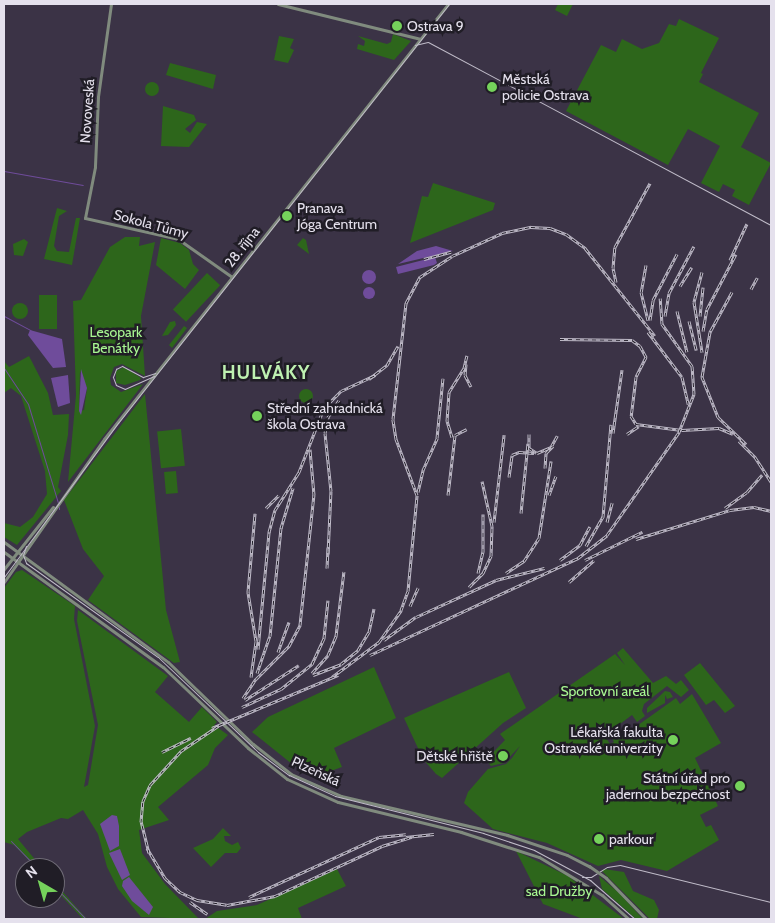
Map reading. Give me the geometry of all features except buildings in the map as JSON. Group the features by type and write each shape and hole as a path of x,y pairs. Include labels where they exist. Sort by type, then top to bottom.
{"main road":[{"name":"Novoveská","path":"84,218 95,166 98,97 111,4"},
{"path":"278,4 420,38"},
{"name":"28. října","path":"4,569 448,4"},
{"name":"Sokola Tůmy","path":"84,218 178,239 232,277"},
{"name":"28. října","path":"4,582 55,505"},
{"name":"Plzeňská","path":"4,542 168,662 253,744 297,777 341,796 537,844 589,866 606,878 646,919"},
{"path":"4,552 6,565"},
{"name":"Plzeňská","path":"4,552 164,667 248,748 287,779 338,802 461,832 539,857 596,891 629,919"}],"green space":[{"path":"558,4 573,4 567,16 555,10"},
{"path":"679,19 719,38 701,73 703,74 699,82 759,113 741,147 771,163 749,205 732,196 735,190 723,184 719,192 701,183 720,146 688,129 668,165 566,111 601,45 616,52 622,39 642,49 659,43 669,24 676,26"},
{"path":"393,34 411,41 394,60 357,49 358,44 364,46 365,41 358,36 387,44 391,42"},
{"path":"279,36 294,39 290,48 294,50 288,63 274,60"},
{"path":"170,63 216,75 213,89 166,75"},
{"path":"152,82 157,84 159,89 157,94 152,96 147,94 145,89 147,84"},
{"path":"163,106 194,115 196,120 185,129 190,133 197,122 207,124 189,147 161,146"},
{"path":"433,183 495,203 493,210 410,243 422,196 428,197"},
{"path":"57,208 67,211 59,216 54,246 57,251 69,252 76,218 80,218 72,265 44,259"},
{"name":"Lesopark Benátky","path":"125,237 140,237 139,246 155,242 141,316 145,376 122,364 114,367 110,378 111,385 121,392 143,384 68,482 76,395 73,301 81,300 110,247","holes":["80,371 87,388 84,410 79,411"]},
{"path":"161,238 180,243 189,250 193,264 199,270 185,289 156,265"},
{"path":"303,238 306,240 309,254 297,245"},
{"path":"24,239 28,242 23,256 14,255 13,244"},
{"path":"207,273 220,285 186,322 173,310"},
{"path":"39,295 57,295 57,329 39,329"},
{"path":"17,303 23,303 28,308 26,317 17,319 12,314 12,308"},
{"path":"175,321 176,325 168,335 162,336 170,322"},
{"path":"184,326 187,328 172,348 169,345"},
{"path":"29,356 48,393 53,415 69,414 68,435 58,487 61,491 17,545 4,537 4,523 20,527 33,517 47,494 45,471 21,396 11,388 4,393 4,361 9,367"},
{"path":"124,367 141,378 140,380 125,385 116,383 116,371"},
{"path":"303,389 309,389 313,396 309,403 303,403 299,399 299,393"},
{"path":"145,394 166,610 180,662 174,663 88,600 104,576 83,549 64,500"},
{"path":"181,429 185,466 161,468 157,432"},
{"path":"176,471 178,493 166,494 164,472"},
{"path":"22,570 75,606 74,619 95,726 84,787 88,785 98,725 77,621 78,610 168,676 155,692 189,722 202,707 217,722 214,725 228,735 215,748 208,765 158,807 169,820 139,830 142,853 165,884 199,919 141,917 118,889 107,867 98,834 83,810 68,819 61,818 27,832 18,839 34,858 26,858 14,845 4,842 4,588 16,572"},
{"name":"Sportovní areál","path":"623,648 653,683 666,676 676,684 681,680 689,690 681,697 667,686 644,704 642,711 645,716 637,722 632,715 608,733 603,725 599,727 610,744 614,742 610,735 615,732 620,738 676,698 680,704 692,694 721,743 695,758 718,806 700,815 706,827 711,825 719,840 667,871 621,860 598,866 547,843 493,829 464,803 468,792 488,769 506,764 520,746 504,763 491,766 486,760 482,764 505,740 500,734 615,654 625,665 617,653"},
{"path":"700,663 735,706 725,713 714,700 706,705 684,675"},
{"path":"374,667 396,718 334,748 342,767 328,772 324,781 292,764 252,732 268,717"},
{"path":"509,672 526,708 503,723 442,778 436,774 423,759 404,718"},
{"path":"665,691 670,692 673,697 667,699 665,695 665,703 647,713 647,708"},
{"path":"223,828 231,836 224,836 225,841 232,845 238,842 241,848 237,853 225,853 211,867 193,848 213,839"},
{"name":"sad Družby","path":"516,851 568,876 624,919 583,919 543,904"},
{"path":"337,869 346,886 298,908 302,919 205,919 217,911 257,905"},
{"path":"604,869 624,872 633,891 654,900 659,910 657,919 650,919 602,871"},
{"path":"599,876 619,893 643,919 636,919 602,889"},
{"path":"65,894 87,919 83,919 65,900"}],"shaded area":[{"path":"436,246 453,251 398,264 417,251"},
{"path":"435,257 437,263 434,265 398,274 396,267"},
{"path":"369,270 374,272 376,277 374,282 369,284 364,282 362,277 364,272"},
{"path":"371,287 374,288 374,298 367,299 364,298 363,291 364,288"},
{"path":"30,330 62,339 66,367 53,368 28,335"},
{"path":"81,369 87,388 81,415 79,411"},
{"path":"68,375 70,403 58,407 51,378"},
{"path":"112,815 117,816 119,846 110,851 100,824"},
{"path":"120,849 130,875 122,880 109,853"},
{"path":"129,877 153,907 149,915 132,901 122,886 123,881"}],"waterway":[{"path":"4,171 83,185"},
{"path":"4,316 30,330"},
{"path":"4,368 28,404 58,503"},
{"path":"11,841 27,858"},
{"path":"65,897 86,919"}],"tram line":[{"path":"4,577 118,423 449,4"},
{"path":"415,45 428,42 771,225"},
{"path":"154,376 125,389 116,385 113,377 116,369 122,366 143,377 155,373"},
{"path":"26,546 23,555 26,563 158,657 258,752 289,775 335,796 483,833 534,850 590,880 635,919"},
{"path":"582,877 591,877 607,867 620,865 771,902"}],"railway":[{"path":"616,282 613,268 615,247 650,183"},
{"path":"730,260 747,224"},
{"path":"332,677 379,642 401,610 408,591 417,495 396,439 393,419 406,303 420,277 452,256 502,233 531,227 550,228 566,234 585,248 655,336"},
{"path":"665,316 669,293 694,246"},
{"path":"424,259 451,252"},
{"path":"650,320 653,300 677,254"},
{"path":"703,331 707,309 736,254"},
{"path":"646,265 641,292 648,320"},
{"path":"680,286 692,267"},
{"path":"702,272 694,302 702,352"},
{"path":"751,289 757,278"},
{"path":"700,316 703,287"},
{"path":"732,292 710,332 702,377 718,417 746,444"},
{"path":"370,655 578,558 607,535 679,432 694,394 692,366 662,324 660,298"},
{"path":"677,311 687,352"},
{"path":"689,321 696,350"},
{"path":"648,332 682,377 688,404"},
{"path":"560,339 632,340 640,346 646,357 636,377 631,416 636,424 682,430 719,428 733,434"},
{"path":"369,379 387,365 398,346"},
{"path":"452,437 447,421 449,392 464,368 467,355"},
{"path":"466,364 465,375 471,387"},
{"path":"613,433 622,370"},
{"path":"258,649 269,532 275,510 299,472 324,408 341,391 375,375"},
{"path":"418,492 423,470 437,438 443,378"},
{"path":"328,554 331,491 325,433 328,417 339,400"},
{"path":"586,546 603,517 611,424"},
{"path":"627,434 639,426"},
{"path":"448,495 455,435 467,429"},
{"path":"529,434 529,448 537,453 551,447 557,436"},
{"path":"494,522 504,435"},
{"path":"739,441 755,457 771,482"},
{"path":"521,513 528,443"},
{"path":"545,468 546,453 553,446"},
{"path":"243,698 256,679 289,646 300,625 314,495 310,449"},
{"path":"509,477 512,455 519,452 534,453"},
{"path":"506,573 524,561 539,538 551,461"},
{"path":"725,508 747,492 762,475"},
{"path":"549,495 556,476"},
{"path":"469,587 483,573 491,556 492,526 482,481"},
{"path":"257,673 270,636 281,528 293,488"},
{"path":"266,508 279,495"},
{"path":"607,522 612,503"},
{"path":"636,539 730,510 754,507 771,511"},
{"path":"251,677 256,641 248,592 255,513"},
{"path":"478,573 483,552 483,514"},
{"path":"560,560 580,545 590,526"},
{"path":"585,560 642,532"},
{"path":"327,568 328,547"},
{"path":"569,582 594,560"},
{"path":"384,640 416,617 496,580 545,568"},
{"path":"312,673 328,655 336,636 344,571"},
{"path":"410,606 418,588"},
{"path":"242,707 281,689 312,664 324,638 328,600"},
{"path":"313,675 341,664 358,650 369,632 374,609"},
{"path":"278,652 289,622"},
{"path":"245,700 299,665"},
{"path":"212,728 338,675"},
{"path":"149,853 141,822 143,801 150,785 181,751 218,726"},
{"path":"162,752 191,738"},
{"path":"249,897 379,837 406,834"},
{"path":"406,837 434,834"},
{"path":"147,848 165,878 180,892 197,900 227,905 275,896 382,846 412,837"},
{"path":"190,902 207,914"}],"place":[{"name":"Ostrava 9","path":"397,26"},
{"name":"Městská policie Ostrava","path":"492,87"},
{"name":"Pranava Jóga Centrum","path":"287,216"},
{"name":"Střední zahradnická škola Ostrava","path":"257,416"},
{"name":"Lékařská fakulta Ostravské univerzity","path":"673,740"},
{"name":"Dětské hřiště","path":"503,756"},
{"name":"Státní úřad pro jadernou bezpečnost","path":"740,786"},
{"name":"parkour","path":"599,839"}],"district":[{"name":"HULVÁKY","path":"266,373"}]}
